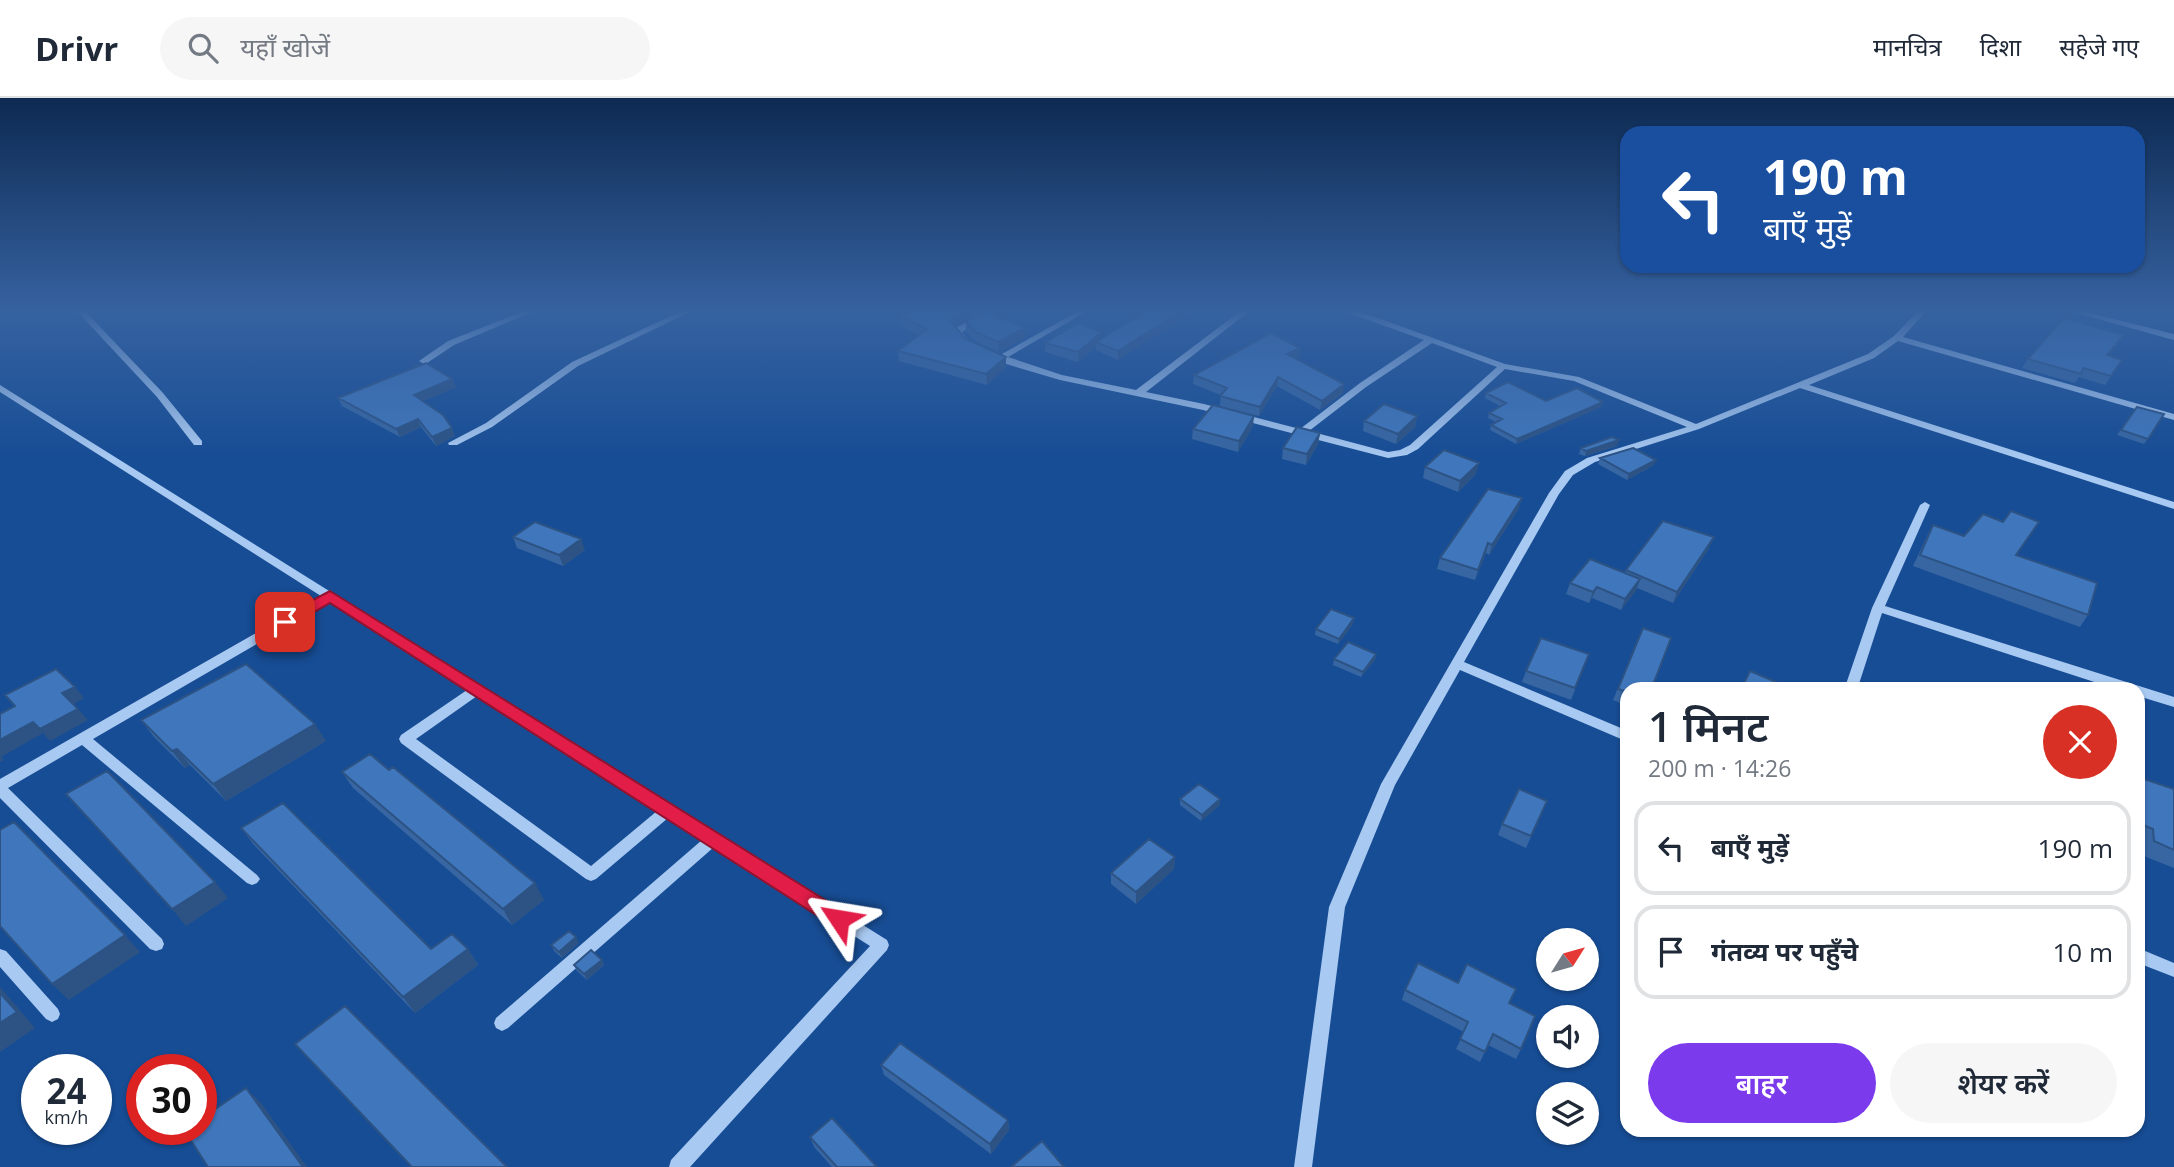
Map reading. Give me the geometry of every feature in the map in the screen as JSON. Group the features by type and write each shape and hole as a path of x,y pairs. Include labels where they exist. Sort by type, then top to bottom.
{"street":[{"path":"125,359 198,443"},
{"path":"453,443 489,425 586,359"},
{"path":"999,359 1137,394 1205,407 1388,456 1414,447 1503,366"},
{"path":"1137,394 1183,359"},
{"path":"1302,432 1363,385 1402,359"},
{"path":"1483,359 1503,366 1576,379 1696,426"},
{"path":"1303,1167 1337,907 1388,785 1554,493 1569,474 1591,460 1696,426 1864,359"},
{"path":"1970,359 2174,417"},
{"path":"1800,385 2174,506"},
{"path":"0,388 881,945 678,1167"},
{"path":"1853,682 1878,608 1925,505"},
{"path":"156,943 0,787 330,596"},
{"path":"1878,608 2111,682"},
{"path":"1458,664 1620,734"},
{"path":"477,689 406,739 591,875 667,810"},
{"path":"2145,693 2174,702"},
{"path":"83,738 252,879"},
{"path":"502,1023 713,839"},
{"path":"0,956 52,1014"},
{"path":"2145,959 2174,970"}],"building":[{"path":"928,359 1004,359 986,374"},
{"path":"1224,359 1296,359 1344,384 1322,401 1278,377 1260,407 1220,396 1227,388 1194,375"},
{"path":"2028,359 2122,360 2111,376 2083,368 2081,374"},
{"path":"426,363 452,379 414,395 443,415 452,428 432,437 418,419 396,429 338,398"},
{"path":"1508,382 1546,401 1577,388 1603,402 1517,439 1491,425 1502,419 1489,413 1506,403 1486,393"},
{"path":"1384,404 1417,416 1398,434 1364,421"},
{"path":"1213,405 1254,416 1239,441 1193,429"},
{"path":"2137,407 2164,414 2148,439 2121,430"},
{"path":"1297,427 1320,433 1307,454 1283,448"},
{"path":"1612,437 1619,440 1586,451 1581,448"},
{"path":"1633,448 1656,460 1629,474 1600,458"},
{"path":"1444,450 1479,463 1460,481 1425,467"},
{"path":"1488,489 1522,498 1492,545 1488,543 1478,570 1440,558"},
{"path":"2011,511 2039,522 2016,555 2097,583 2088,615 1920,555 1933,525 1964,536 1983,514 2003,522"},
{"path":"1663,521 1714,537 1677,592 1626,570"},
{"path":"535,522 581,539 559,555 513,537"},
{"path":"1590,559 1640,579 1625,599 1597,587 1593,592 1570,583"},
{"path":"1331,609 1354,618 1339,639 1316,629"},
{"path":"1643,628 1671,638 1654,682 1621,682"},
{"path":"1541,638 1589,654 1575,688 1526,671"},
{"path":"1348,642 1376,654 1363,672 1334,659"},
{"path":"246,664 315,724 213,784 177,749 172,751 141,720"},
{"path":"56,669 75,687 62,693 78,709 40,729 33,722 0,740 0,714 15,706 5,695"},
{"path":"1750,671 1776,682 1745,682"},
{"path":"370,754 389,770 393,767 535,883 503,909 342,772"},
{"path":"107,771 215,882 172,909 66,794"},
{"path":"2145,779 2174,789 2174,850 2154,841 2153,829 2145,826"},
{"path":"1199,784 1220,799 1202,815 1180,799"},
{"path":"1519,789 1547,801 1531,836 1502,824"},
{"path":"283,803 431,949 452,934 468,949 403,997 241,828"},
{"path":"14,822 125,935 52,984 0,926 0,830"},
{"path":"1149,839 1175,857 1136,892 1111,873"},
{"path":"569,931 576,937 559,952 551,945"},
{"path":"591,950 602,960 584,974 574,965"},
{"path":"1418,963 1458,983 1467,964 1516,989 1509,1003 1535,1016 1521,1049 1493,1034 1485,1052 1460,1039 1468,1022 1405,990"},
{"path":"0,993 17,1012 0,1023"},
{"path":"345,1006 507,1167 412,1167 295,1044"},
{"path":"900,1043 1008,1120 990,1144 881,1065"},
{"path":"246,1088 303,1167 208,1167 194,1145 217,1145 217,1108"},
{"path":"832,1118 877,1167 837,1167 810,1137"},
{"path":"1042,1141 1064,1167 1011,1167"}],"route":[{"path":"285,622 330,596 839,919"}]}
